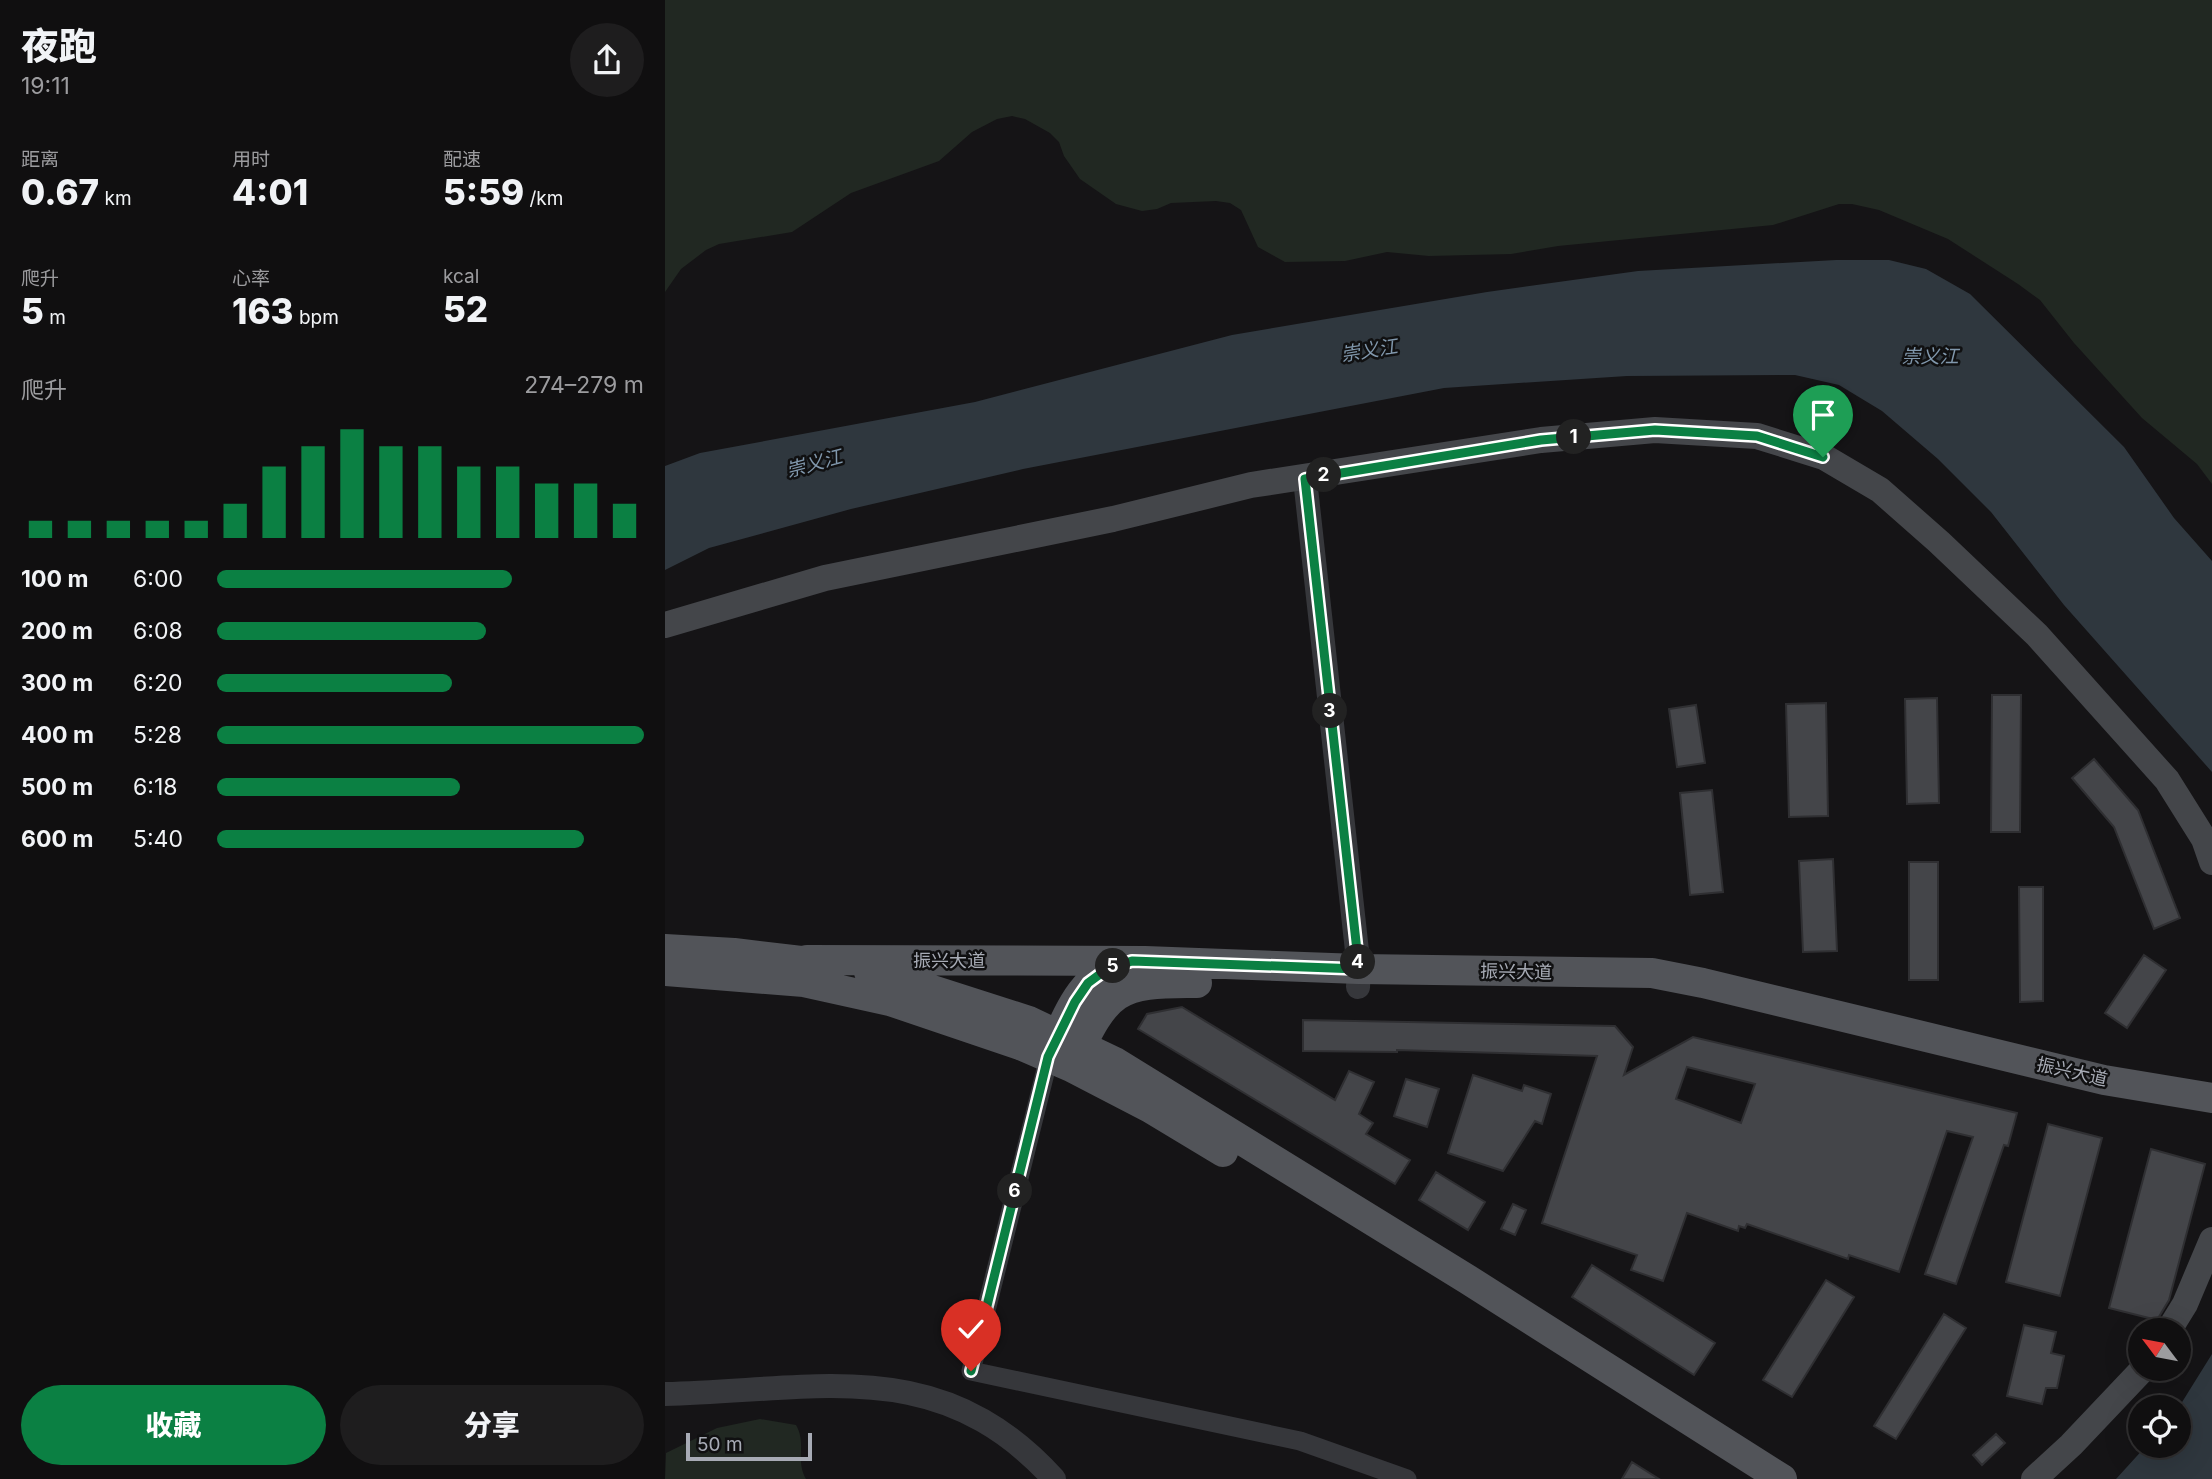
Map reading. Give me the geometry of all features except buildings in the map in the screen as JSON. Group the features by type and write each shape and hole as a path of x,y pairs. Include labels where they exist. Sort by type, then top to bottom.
{"main road":[{"path":"665,625 825,578 1113,519 1251,485 1305,479 1541,440 1655,430 1757,436 1823,457 1880,490 2037,635 2167,780 2204,839 2212,862"},
{"path":"665,949 807,960 895,978 1029,1021 1065,1051 1161,1115 1749,1479"},
{"name":"振兴大道","path":"807,960 1652,990 1703,999 1879,1045 2100,1096 2212,1115"},
{"path":"665,971 804,982 890,1001 1020,1045 1065,1051 1159,1088 1782,1479"},
{"path":"1065,1051 1107,1003 1150,972"},
{"name":"振兴大道","path":"1359,978 1652,973 2104,1080 2212,1098"},
{"path":"2176,1318 2212,1240"},
{"path":"2034,1479 2071,1446 2132,1381"}],"street":[{"path":"1305,479 1359,978"},
{"path":"1065,1051 971,1371 1300,1441 1407,1479"},
{"path":"665,1394 798,1386 857,1386 922,1395 966,1410 998,1429 1037,1460 1054,1479"}],"shaded area":[{"path":"665,0 2212,0 2212,484 2197,464 2142,418 2074,343 2040,300 1948,239 1879,210 1852,204 1839,204 1773,225 1558,246 1511,254 1429,256 1387,252 1345,261 1285,262 1258,247 1241,210 1230,203 1171,203 1142,211 1116,204 1080,179 1064,156 1059,142 1050,133 1025,119 1012,116 997,119 972,132 939,161 851,193 792,232 719,244 706,250 681,269 665,292"},
{"path":"760,1419 796,1425 801,1439 801,1465 806,1479 665,1479 666,1453 717,1428"}],"water":[{"name":"崇义江","path":"1836,260 1889,260 1926,269 1970,294 2124,447 2174,518 2212,561 2212,772 2064,605 1991,512 1938,459 1882,411 1839,385 1795,375 1627,376 1444,388 1023,469 851,509 709,548 665,570 665,466 700,453 975,402 1232,335 1487,292 1638,271"},
{"path":"2212,1354 2212,1479 2116,1479 2135,1458 2191,1458 2191,1395 2186,1395"}],"route":[{"path":"971,1371 1048,1057 1080,992 1088,983 1107,969 1132,961 1359,969 1305,479 1541,440 1655,430 1757,436 1823,457"}]}
